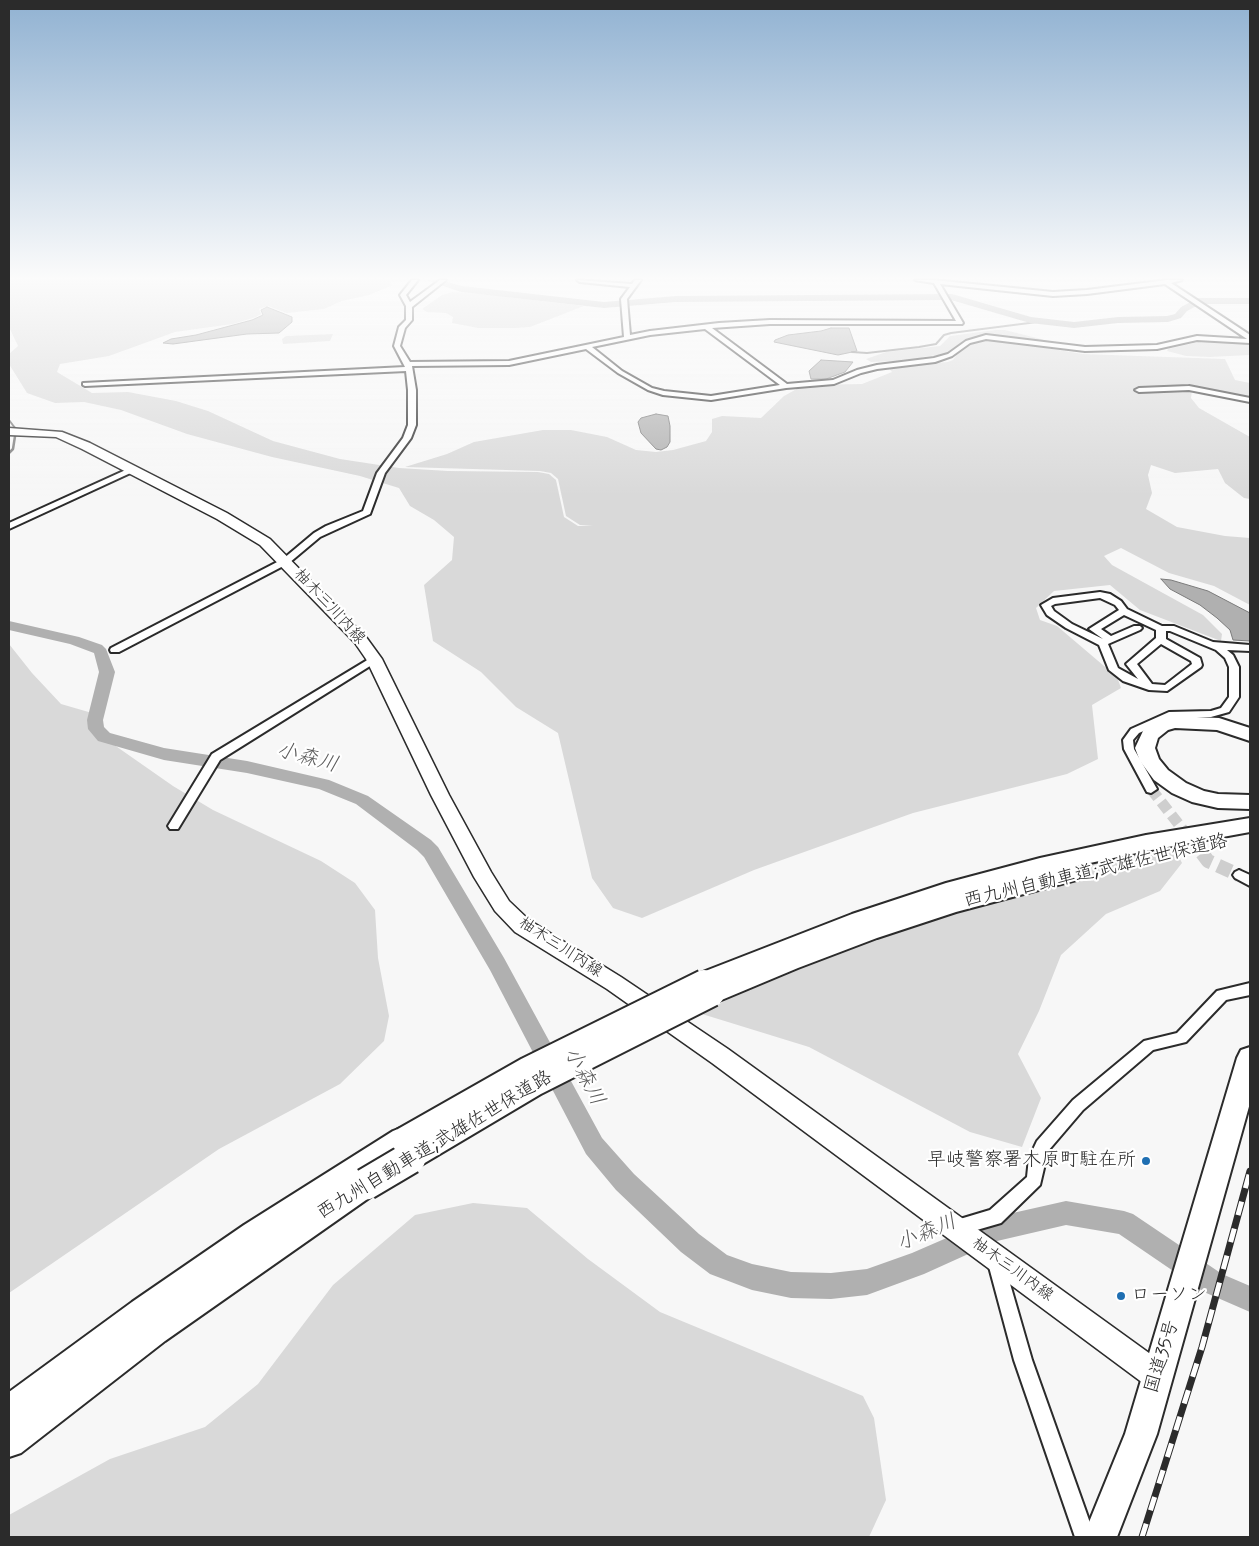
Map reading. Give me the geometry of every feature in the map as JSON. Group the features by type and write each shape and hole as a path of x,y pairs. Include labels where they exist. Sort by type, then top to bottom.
{"highway":[{"path":"1250,735 1219,724 1174,722 1161,726 1150,735 1145,748 1150,761 1161,775 1179,788 1198,797 1218,801 1250,802"},
{"path":"1250,741 1208,729 1184,727 1169,730 1158,738 1155,750 1161,765 1171,776 1190,787 1211,794 1250,796"},
{"name":"西九州自動車道;武雄佐世保道路","path":"9,1412 143,1313 254,1235 403,1140 528,1069 708,988 955,904 1059,876 1156,855 1248,830"},
{"name":"西九州自動車道;武雄佐世保道路","path":"9,1441 154,1330 366,1184 536,1082 708,988"},
{"name":"国道35号","path":"1100,1537 1141,1434 1157,1376 1188,1279 1250,1058"}],"main road":[{"name":"柚木三川内線","path":"9,432 58,434 86,446 250,532 286,561 361,640 374,659 440,796 502,906 522,926 614,983 720,1056 1157,1376"}],"street":[{"path":"115,650 286,561 317,535 367,512 381,473 407,438 412,425 412,390 407,367 399,352"},
{"path":"84,384 407,367 501,364 562,352"},
{"path":"595,352 620,372 650,389 663,393 711,398 786,386 834,382 877,367 900,362 935,360 954,352"},
{"path":"741,352 786,386"},
{"path":"1139,390 1189,388 1250,400"},
{"path":"9,526 133,470"},
{"path":"1124,611 1094,629 1107,642 1114,670 1127,679 1148,687 1167,688 1197,665 1196,660 1158,631 1124,611 1113,599 1100,594 1053,601 1046,605 1050,613 1068,626 1107,642 1136,628"},
{"path":"1148,687 1131,664 1166,623 1228,647 1250,648"},
{"path":"1151,789 1129,749 1128,740 1135,731 1173,714 1211,714 1225,710 1234,697 1234,667 1219,648 1171,628 1158,631"},
{"path":"174,826 216,757 374,659"},
{"path":"958,1230 996,1217 1023,1191 1034,1180 1037,1158 1042,1146 1078,1105 1148,1045 1181,1038 1222,995 1250,990"},
{"path":"995,1259 1023,1360 1085,1537"}],"shaded area":[{"path":"11,352 120,352 109,356 60,364 57,372 92,393 128,392 176,401 208,411 273,441 340,459 399,468 448,471 538,472 549,474 556,480 564,517 578,526 593,526 580,525 566,516 558,479 551,473 540,471 405,467 447,454 474,442 543,430 571,430 607,437 636,450 656,452 673,450 706,441 712,432 712,419 722,416 761,418 784,396 804,385 862,384 892,372 887,366 948,362 953,360 958,352 1072,352 1225,359 1235,380 1250,383 1250,396 1205,389 1192,390 1191,398 1199,408 1250,437 1250,499 1244,498 1225,483 1218,469 1175,473 1151,465 1148,475 1152,493 1146,509 1177,527 1225,536 1250,538 1250,605 1214,586 1169,573 1121,548 1104,556 1112,565 1203,615 1222,634 1221,641 1140,610 1110,585 1054,591 1036,608 1040,620 1057,626 1117,677 1121,688 1092,705 1098,759 1067,774 913,813 754,870 642,918 613,908 592,878 558,733 516,707 481,672 433,641 424,585 452,560 454,537 434,520 410,506 399,488 360,476 272,457 187,434 121,410 84,402 55,403 27,393 9,364 9,354"},
{"path":"824,352 852,352 838,355"},
{"path":"886,352 949,352 923,357 920,360 871,362 866,359"},
{"path":"1171,352 1250,352 1250,355 1186,356"},
{"path":"821,360 853,362 845,372 826,379 811,379 809,371"},
{"path":"656,414 668,416 670,426 670,442 667,447 661,450 656,449 641,433 638,422 641,418"},
{"path":"1161,579 1171,580 1208,591 1250,613 1250,641 1233,640 1230,630 1217,618 1200,605 1170,589"},
{"path":"9,644 32,673 61,704 92,713 110,742 173,786 213,810 321,861 355,883 375,910 378,958 389,1016 384,1041 340,1084 219,1149 9,1293"},
{"path":"1111,841 1155,842 1175,849 1182,863 1160,891 1106,914 1061,955 1039,1011 1018,1054 1041,1098 1022,1147 970,1132 809,1047 702,1014 832,939 1023,863"},
{"path":"473,1203 527,1208 588,1259 660,1312 863,1396 874,1418 886,1500 869,1537 9,1537 9,1515 110,1459 205,1427 258,1384 333,1285 415,1215"}],"waterway":[{"path":"854,352 874,352"},
{"path":"9,420 15,428"},
{"path":"9,453 13,449 16,430 14,427"},
{"name":"小森川","path":"9,626 74,640 97,648 101,652 107,672 95,720 96,729 104,737 164,754 247,767 323,784 362,800 424,845 431,852 497,964 594,1146 625,1182 690,1243 719,1265 752,1277 791,1285 831,1286 867,1282 915,1265 995,1229 1066,1213 1124,1223 1213,1283 1250,1299"}],"tunnel":[{"path":"1151,789 1203,855"},
{"path":"1202,853 1208,861 1239,875"}],"railway":[{"path":"1142,1537 1202,1347 1250,1171"}],"place":[{"name":"早岐警察署木原町駐在所","path":"1146,1161"},
{"name":"ローソン","path":"1121,1296"}]}
